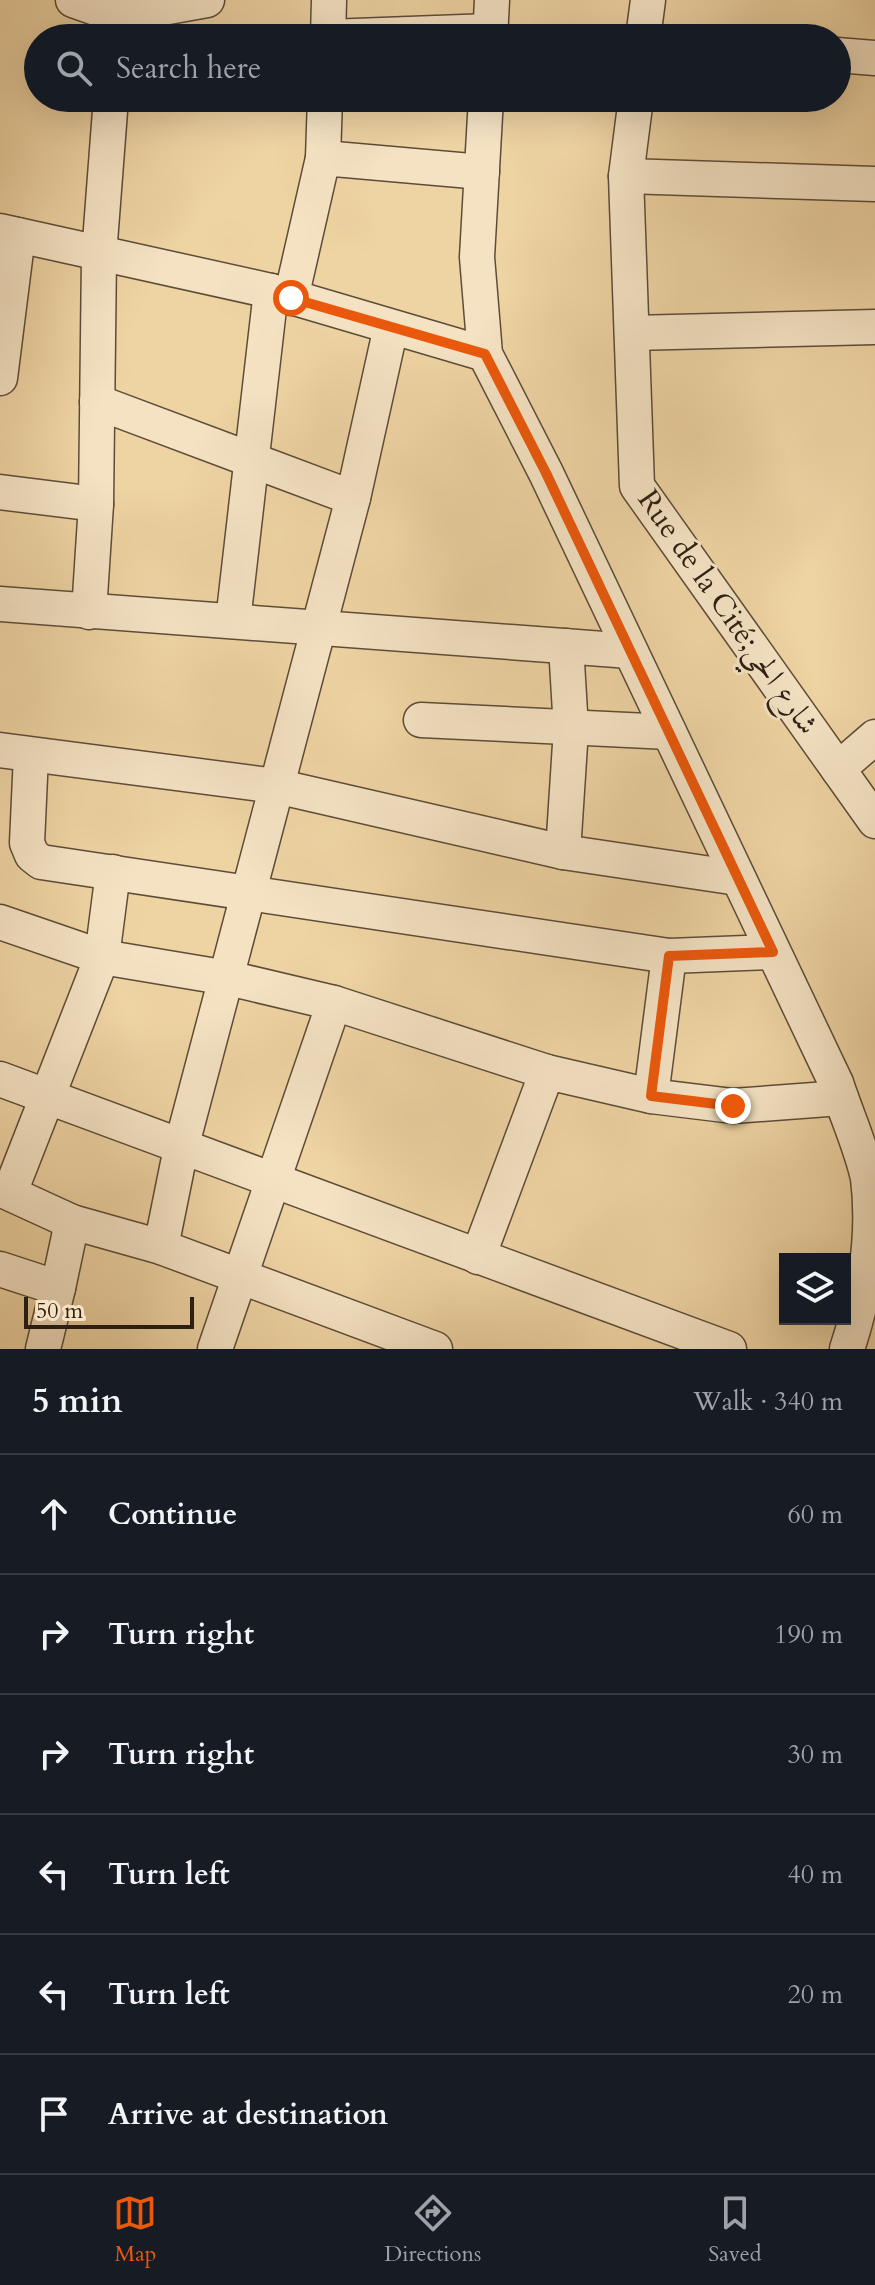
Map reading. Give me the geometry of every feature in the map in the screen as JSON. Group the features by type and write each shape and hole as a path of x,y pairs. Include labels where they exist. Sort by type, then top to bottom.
{"street":[{"path":"73,0 118,18 207,0"},
{"path":"328,24 329,0"},
{"path":"645,24 648,0"},
{"path":"851,56 875,58"},
{"path":"89,612 96,504 99,255 110,112"},
{"path":"233,621 253,461 281,295 323,158 325,112"},
{"path":"485,112 477,257 485,354 669,732 841,1098 868,1179 872,1246 861,1308 847,1349"},
{"name":"Rue de la Cité;شارع الحي","path":"634,112 626,176 637,486 875,821"},
{"path":"323,158 482,172"},
{"path":"626,176 875,184"},
{"path":"0,378 9,233 281,295 485,354"},
{"path":"161,1247 181,1148 276,786 322,626 391,327"},
{"path":"632,333 875,327"},
{"path":"97,402 353,498"},
{"path":"0,492 96,504"},
{"path":"0,604 630,651"},
{"path":"563,852 571,729 566,646"},
{"path":"421,720 669,732"},
{"path":"838,769 875,737"},
{"path":"738,878 563,852 276,786 15,752 27,843 32,855 41,862 669,956 773,952"},
{"path":"113,872 102,957 49,1097 5,1190 72,1222 161,1247 435,1349"},
{"path":"0,922 102,957 228,978 334,1003 547,1072 651,1096 733,1106 841,1098"},
{"path":"651,1096 669,956"},
{"path":"215,1349 334,1003"},
{"path":"478,1257 547,1072"},
{"path":"0,1079 729,1349"},
{"path":"43,1349 72,1222"},
{"path":"0,1269 58,1288"}],"route":[{"path":"291,298 485,354 546,473 773,952 669,956 651,1096 733,1106"}]}
